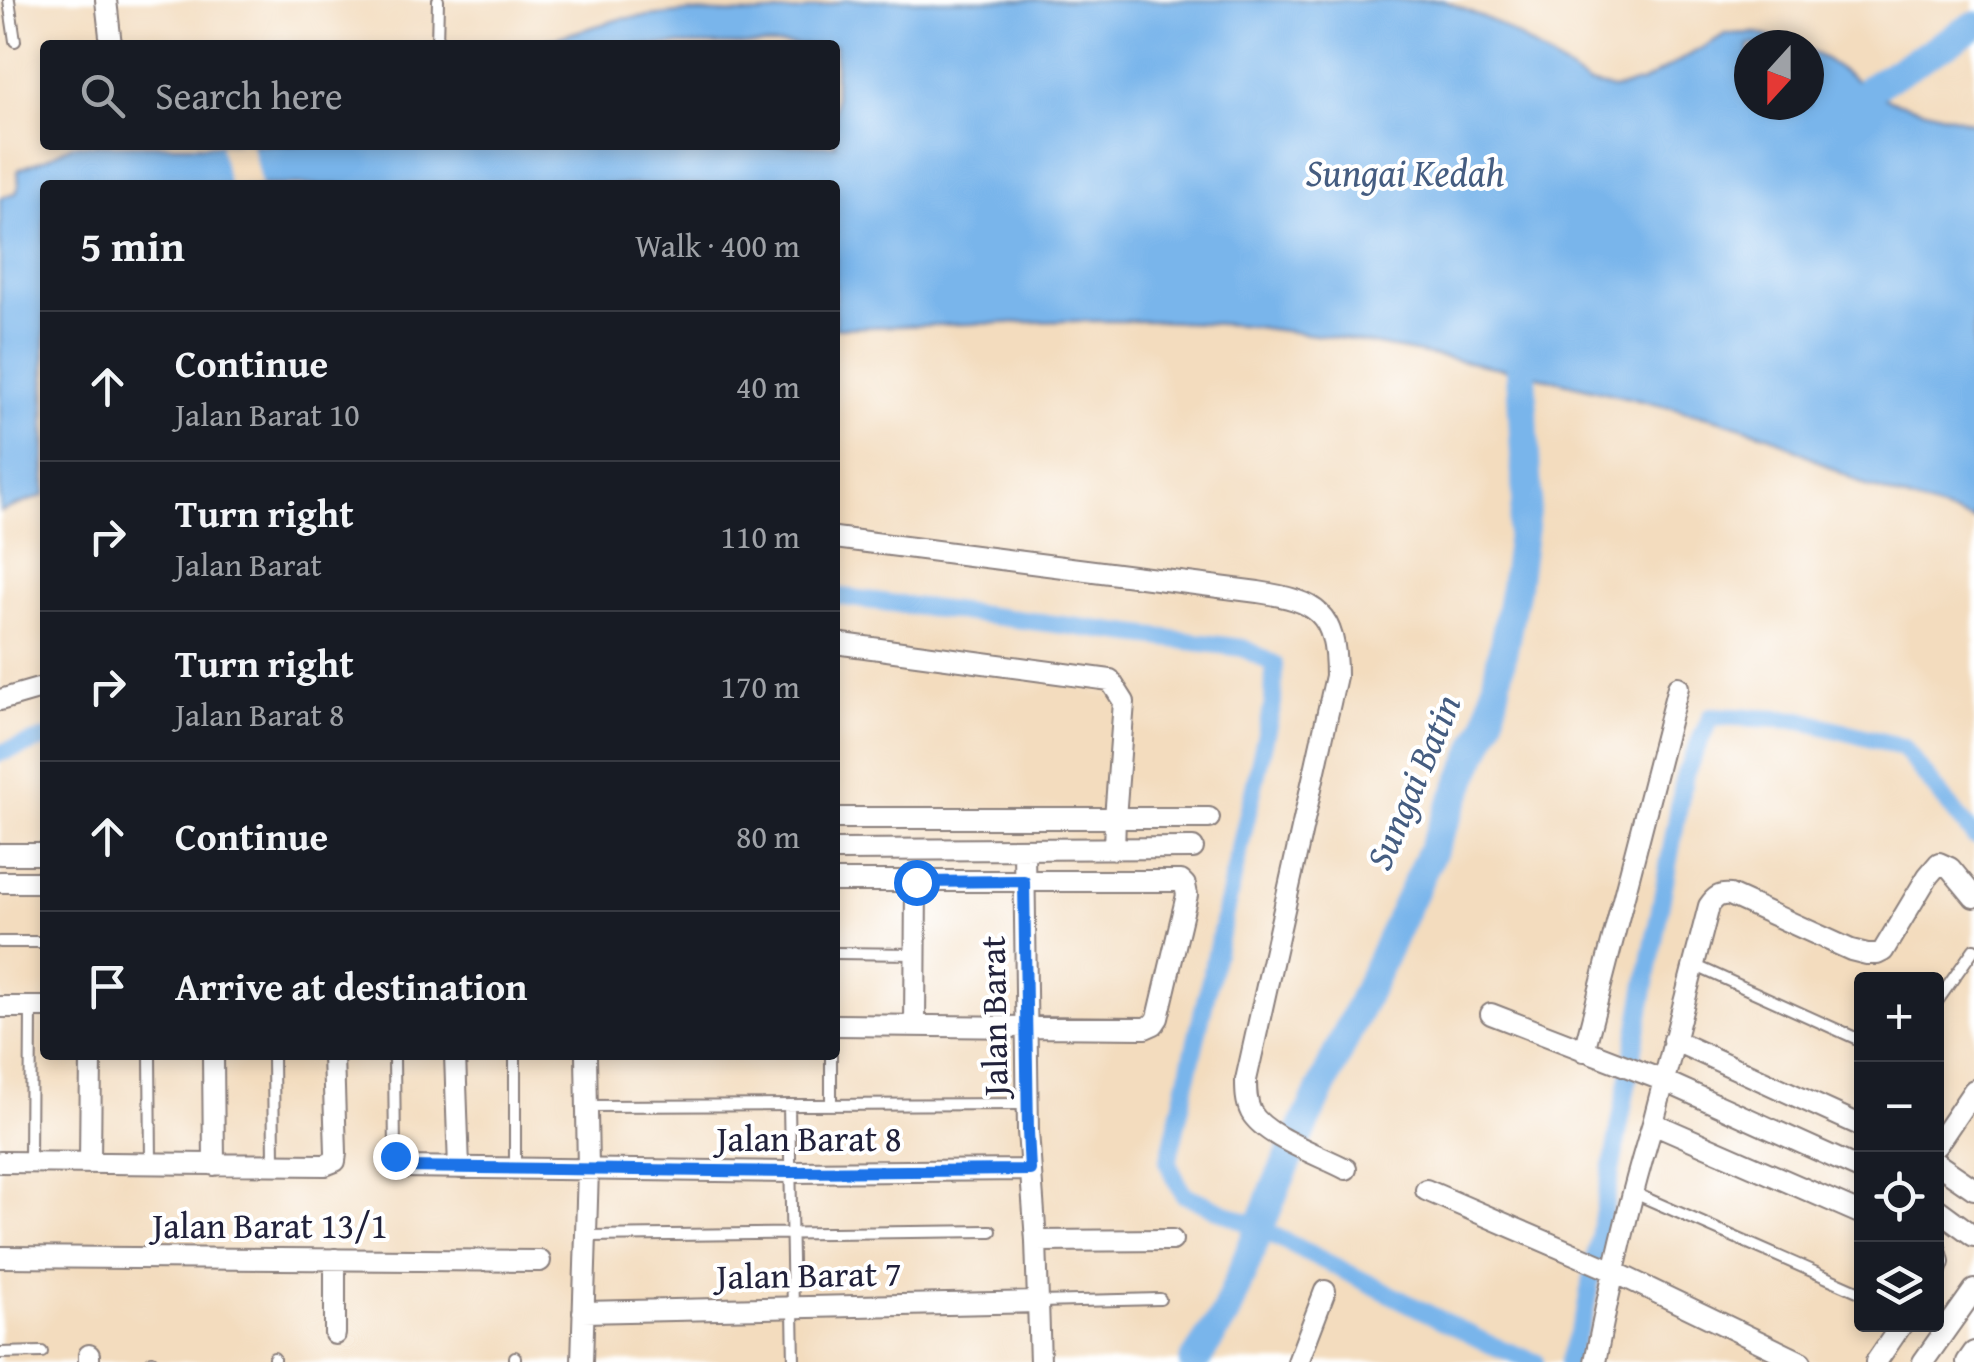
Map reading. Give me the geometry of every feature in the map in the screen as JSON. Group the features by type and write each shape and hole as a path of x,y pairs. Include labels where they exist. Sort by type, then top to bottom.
{"street":[{"path":"106,0 110,40"},
{"path":"840,539 1283,596 1315,608 1334,641 1336,676 1246,1080 1248,1106 1254,1117 1284,1139 1346,1169"},
{"path":"840,644 1110,680 1124,702 1114,849"},
{"path":"0,700 40,688"},
{"path":"1584,1051 1678,688"},
{"path":"840,818 1209,818"},
{"path":"840,850 1193,848"},
{"name":"Jalan Barat","path":"1024,849 1027,1104 1040,1362"},
{"path":"0,854 40,854"},
{"path":"1601,1360 1607,1268 1653,1123 1655,1078 1673,1040 1709,906 1715,897 1730,894 1851,950 1877,954 1883,951 1939,864 1950,868 1974,896"},
{"path":"840,882 1180,881 1186,894 1158,1018 1146,1028 840,1026"},
{"path":"0,882 40,882"},
{"path":"916,882 916,1026"},
{"path":"0,1007 38,1007"},
{"path":"1491,1014 1655,1078 1854,1166"},
{"path":"1673,1040 1854,1122"},
{"path":"90,1162 91,1060"},
{"path":"213,1060 214,1165"},
{"path":"0,1162 325,1166 335,1161 333,1060"},
{"path":"456,1060 459,1168"},
{"path":"582,1362 588,1170 586,1060"},
{"path":"1944,1134 1974,1090"},
{"path":"1653,1123 1854,1211"},
{"name":"Jalan Barat 8","path":"397,1164 790,1172 1030,1170"},
{"path":"1944,1168 1974,1189"},
{"path":"1426,1190 1607,1268 1800,1362"},
{"path":"1944,1214 1974,1236"},
{"path":"1036,1241 1172,1240"},
{"name":"Jalan Barat 13/1","path":"0,1257 540,1260"},
{"path":"335,1259 335,1334"},
{"path":"1923,1362 1974,1290"},
{"path":"1298,1362 1325,1291"},
{"name":"Jalan Barat 7","path":"583,1312 1038,1302"},
{"path":"1876,1362 1897,1332"},
{"path":"1966,1362 1974,1352"}],"lane":[{"path":"9,0 15,41"},
{"path":"437,40 438,0"},
{"path":"0,942 40,942"},
{"path":"1944,992 1974,949"},
{"path":"840,954 916,954"},
{"path":"1692,964 1854,1037"},
{"path":"30,1162 38,1007"},
{"path":"150,1060 151,1164"},
{"path":"274,1060 274,1164"},
{"path":"394,1060 397,1164"},
{"path":"515,1060 515,1168"},
{"path":"831,1060 831,1105"},
{"path":"586,1106 1027,1104"},
{"path":"789,1105 794,1362"},
{"path":"1631,1191 1854,1290"},
{"path":"586,1236 990,1230"},
{"path":"1038,1302 1160,1299"},
{"path":"0,1353 42,1352"}],"water":[{"name":"Sungai Kedah","path":"846,0 1443,0 1499,24 1588,84 1613,89 1641,83 1726,34 1734,34 1734,120 1824,120 1824,58 1892,101 1974,123 1974,520 1868,487 1771,436 1717,419 1521,372 1346,339 1240,325 1160,321 840,328 840,180 40,180 40,497 0,512 0,198 16,193 20,169 62,150 840,150 840,40 548,40 620,19 687,12 801,11"}],"pier":[{"path":"221,150 253,150 260,180 228,180"}],"waterway":[{"path":"1846,121 1869,89 1974,26"},
{"name":"Sungai Batin","path":"1194,1362 1225,1315 1277,1184 1489,722 1515,587 1527,496 1521,372 1534,336"},
{"path":"840,597 1243,648 1274,664 1273,703 1168,1163 1183,1194 1489,1344 1535,1362"},
{"path":"1568,1362 1585,1312 1685,774 1711,716 1801,720 1902,747 1974,836"},
{"path":"0,753 40,741"}],"route":[{"path":"395,1156 401,1167 790,1172 1030,1170 1024,881 916,882"}]}
